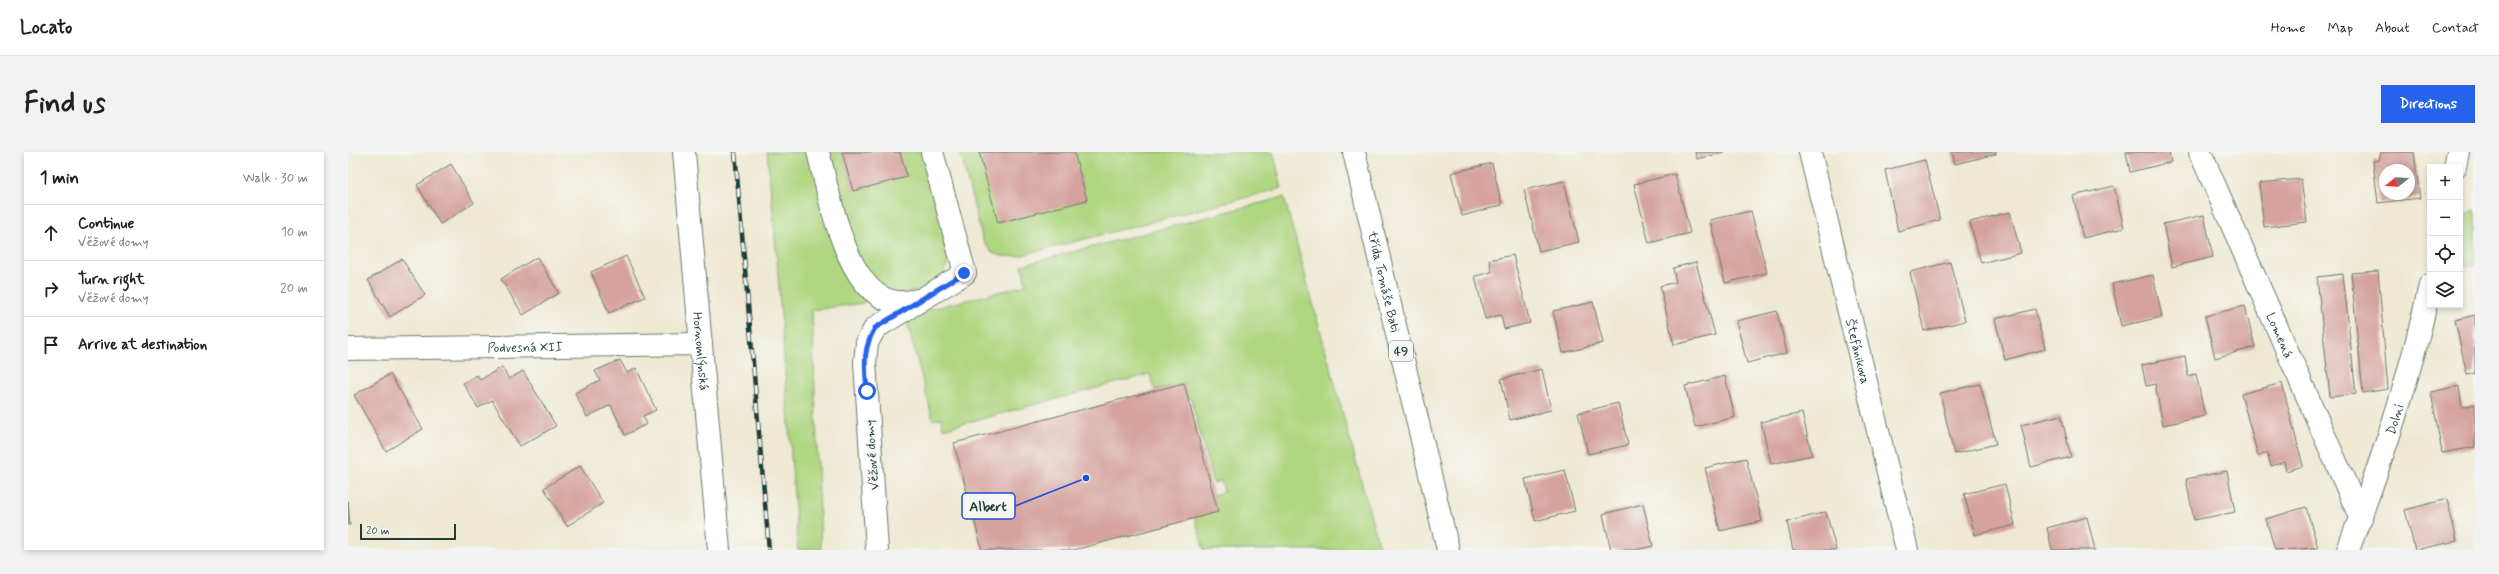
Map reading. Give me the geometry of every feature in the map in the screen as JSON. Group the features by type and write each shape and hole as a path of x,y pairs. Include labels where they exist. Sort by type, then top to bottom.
{"street":[{"name":"Hornomlýnská","path":"684,152 719,550"},
{"path":"818,152 841,240 852,266 870,287 884,298 898,302 924,299"},
{"name":"Věžové domy","path":"877,550 865,362 867,342 875,328 964,273 932,152"},
{"name":"třída Tomáše Bati","path":"1354,152 1448,550"},
{"name":"Štefánikova","path":"1810,152 1907,550"},
{"name":"Lomená","path":"2200,152 2361,518"},
{"path":"2456,164 2458,152"},
{"name":"Dolní","path":"2348,550 2361,518 2393,426 2421,329 2427,300"},
{"name":"Podvesná XII","path":"348,349 701,344"}],"green space":[{"path":"767,152 928,152 950,255 942,275 918,291 867,297 864,303 812,310 821,550 798,550 775,235"},
{"path":"960,152 1273,152 1282,188 1019,256 1001,256 988,248 982,237"},
{"path":"1284,197 1380,550 1204,550 1195,518 1213,495 1224,492 1221,481 1213,483 1191,399 1188,399 1184,383 1155,390 1150,374 943,429 941,418 933,420 906,318 915,313 1026,285 1022,265"},
{"path":"2475,209 2475,265 2463,266 2463,219"}],"building":[{"path":"842,152 900,152 907,177 853,191"},
{"path":"979,152 1074,152 1087,200 998,223"},
{"path":"1695,152 1723,152 1723,153 1697,159"},
{"path":"1952,152 1996,152 1996,154 1955,164"},
{"path":"2126,152 2169,152 2171,162 2130,172"},
{"path":"2381,152 2414,152 2420,198 2415,199 2415,164 2379,164 2379,200 2403,200 2378,203 2373,161 2379,160"},
{"path":"1925,160 1940,220 1898,231 1885,170"},
{"path":"1492,163 1502,205 1462,216 1451,173"},
{"path":"451,164 474,203 440,224 417,185"},
{"path":"1675,174 1690,233 1649,243 1634,184"},
{"path":"2301,179 2307,222 2264,227 2259,183"},
{"path":"1564,181 1579,242 1539,251 1524,190"},
{"path":"2114,186 2124,228 2083,238 2073,196"},
{"path":"1751,211 1767,273 1725,283 1710,220"},
{"path":"2010,212 2021,253 1981,263 1970,222"},
{"path":"2204,215 2213,257 2172,267 2163,224"},
{"path":"1513,255 1530,323 1504,329 1501,315 1485,319 1475,276 1492,272 1489,260"},
{"path":"626,256 645,297 609,313 591,272"},
{"path":"537,257 559,293 523,315 501,279"},
{"path":"402,259 425,295 390,317 368,280"},
{"path":"1696,262 1715,335 1674,345 1660,286 1676,282 1673,268"},
{"path":"1950,262 1965,321 1924,331 1910,272"},
{"path":"2378,271 2388,389 2363,393 2351,273"},
{"path":"2343,274 2356,394 2330,397 2317,277"},
{"path":"2153,275 2162,317 2121,326 2112,284"},
{"path":"1593,302 1603,343 1563,353 1553,311"},
{"path":"2245,306 2255,347 2215,358 2205,316"},
{"path":"2035,309 2045,349 2005,360 1995,319"},
{"path":"1777,311 1787,353 1747,363 1736,321"},
{"path":"2475,315 2475,373 2467,375 2455,320"},
{"path":"2185,356 2188,376 2196,374 2205,416 2163,425 2155,384 2146,386 2142,365"},
{"path":"620,360 627,373 636,368 656,410 643,416 647,424 625,435 611,405 587,417 575,393 600,380 595,371"},
{"path":"502,367 509,379 523,371 556,426 520,446 492,400 478,408 463,383 477,375 480,380"},
{"path":"1542,369 1551,410 1510,420 1501,379"},
{"path":"390,374 423,429 386,451 354,395"},
{"path":"1725,376 1735,417 1695,427 1685,386"},
{"path":"1184,383 1218,512 1074,550 982,550 954,443"},
{"path":"2282,383 2303,466 2286,471 2284,462 2271,466 2267,453 2258,456 2241,394"},
{"path":"1980,384 1996,444 1954,454 1940,393"},
{"path":"2459,386 2462,407 2475,404 2475,447 2442,453 2431,392"},
{"path":"1618,403 1628,445 1588,454 1578,413"},
{"path":"1802,413 1812,455 1771,464 1761,422"},
{"path":"2061,415 2071,457 2031,467 2021,425"},
{"path":"1746,458 1762,521 1720,531 1705,468"},
{"path":"580,466 603,503 567,526 544,488"},
{"path":"1565,470 1575,511 1535,521 1525,479"},
{"path":"2227,471 2235,512 2194,520 2186,479"},
{"path":"2005,484 2015,525 1975,535 1964,494"},
{"path":"2447,499 2457,541 2415,550 2405,510"},
{"path":"348,501 350,525 348,525"},
{"path":"1643,504 1653,546 1635,550 1611,550 1603,514"},
{"path":"2306,507 2318,548 2275,550 2266,519"},
{"path":"1826,512 1836,550 1793,550 1787,522"},
{"path":"2087,517 2095,550 2052,550 2047,528"}],"railway":[{"path":"735,152 769,550"}],"place":[{"name":"Albert","path":"1086,478"}],"route":[{"path":"867,391 865,362 867,342 875,328 964,273"}]}
